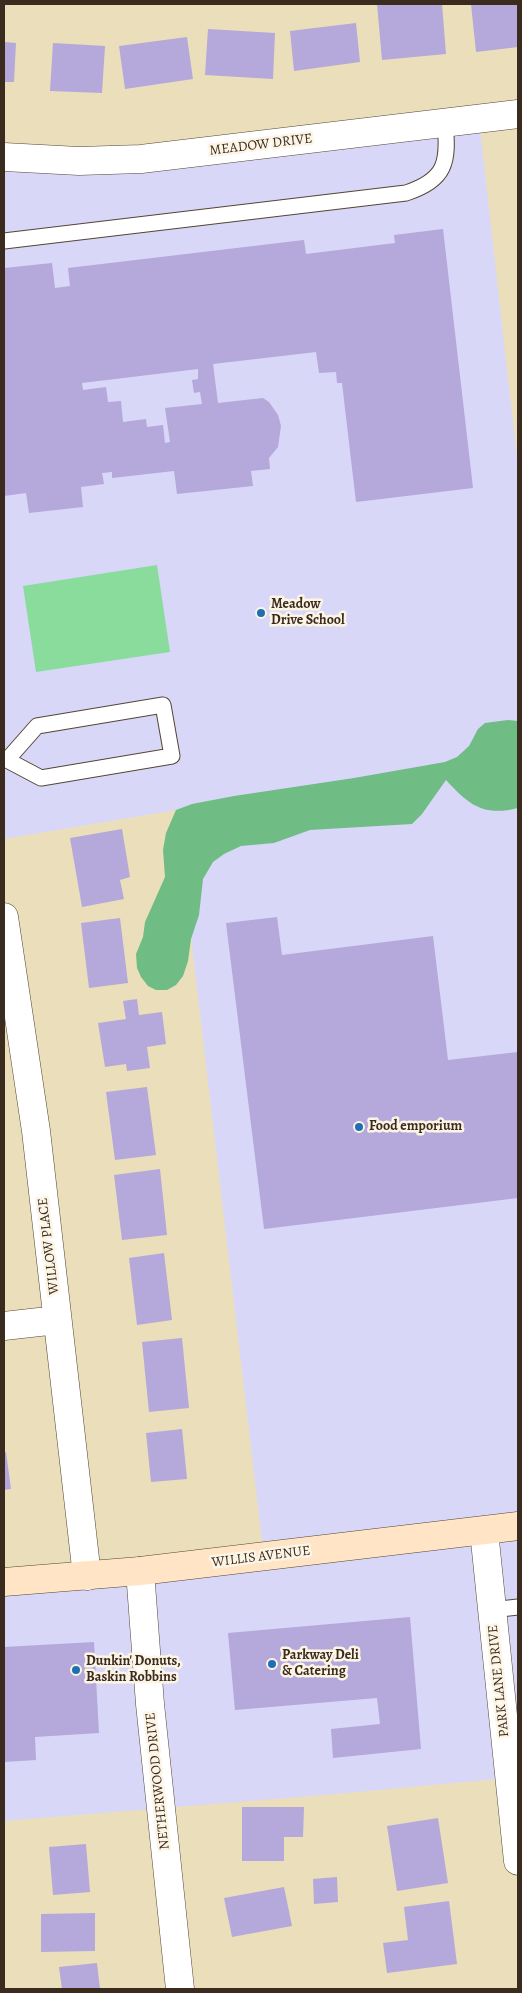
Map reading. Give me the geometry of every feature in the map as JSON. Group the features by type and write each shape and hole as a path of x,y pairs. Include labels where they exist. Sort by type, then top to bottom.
{"main road":[{"name":"WILLIS AVENUE","path":"4,1582 140,1571 518,1526"}],"street":[{"name":"MEADOW DRIVE","path":"4,157 79,162 141,159 518,114"},
{"name":"WILLOW PLACE","path":"4,917 36,1131 87,1576"},
{"path":"4,1326 58,1320"},
{"name":"PARK LANE DRIVE","path":"484,1531 518,1861"},
{"name":"NETHERWOOD DRIVE","path":"140,1571 150,1704 180,1989"}],"lane":[{"path":"4,241 406,193 430,183 436,178 444,165 446,155 445,123"},
{"path":"164,705 172,756 41,778 5,760 37,726 164,705"},
{"path":"491,1610 518,1607"}],"shaded area":[{"path":"479,119 518,467 518,1717 503,1719 507,1778 4,1821 4,1582 264,1558 176,810 4,839 4,157"}],"green space":[{"path":"157,565 170,652 36,672 23,586"},
{"path":"508,720 518,721 518,808 495,811 477,806 469,802 446,780 422,814 412,824 310,830 274,843 241,846 213,862 203,879 199,915 191,939 188,961 183,976 176,985 167,990 156,990 148,986 141,977 137,968 136,954 143,937 145,922 165,877 163,850 166,833 176,810 192,804 234,796 445,762 457,757 469,746 478,729 485,723"}],"building":[{"path":"377,4 442,4 446,54 382,60"},
{"path":"471,4 518,4 518,47 476,52"},
{"path":"356,23 360,62 294,71 290,31"},
{"path":"208,29 275,33 273,79 205,75"},
{"path":"187,37 193,79 125,89 119,46"},
{"path":"4,42 16,43 14,82 4,82"},
{"path":"53,43 105,46 102,93 50,91"},
{"path":"443,229 473,488 356,502 342,383 337,383 336,372 319,373 316,352 213,364 218,403 263,398 269,402 278,415 281,426 278,447 269,458 270,469 251,471 253,486 177,494 174,471 112,478 112,472 102,473 104,484 81,487 83,507 29,513 26,493 4,496 4,268 52,263 55,288 70,286 68,268 304,240 306,254 395,243 394,235","holes":["198,369 198,379 192,380 194,393 200,392 202,404 165,408 170,442 165,443 163,425 147,427 146,419 123,422 121,401 108,402 106,387 83,390 82,383"]},
{"path":"122,829 130,877 120,880 124,899 82,907 70,838"},
{"path":"277,917 282,955 433,936 448,1060 518,1052 518,1198 264,1229 226,923"},
{"path":"120,918 128,983 89,988 81,923"},
{"path":"137,999 139,1015 162,1012 166,1044 147,1047 150,1068 127,1071 126,1064 105,1067 98,1023 126,1019 123,1001"},
{"path":"147,1087 156,1155 115,1160 106,1092"},
{"path":"160,1169 167,1235 122,1240 114,1175"},
{"path":"164,1253 172,1320 137,1325 129,1258"},
{"path":"182,1338 189,1408 149,1412 142,1342"},
{"path":"182,1429 187,1479 151,1482 146,1433"},
{"path":"6,1452 11,1489 4,1490 4,1453"},
{"path":"410,1617 421,1749 333,1758 331,1729 380,1724 377,1698 235,1710 228,1633"},
{"path":"94,1642 99,1733 35,1737 36,1760 4,1762 4,1647"},
{"path":"242,1807 304,1807 303,1837 284,1837 284,1861 242,1861"},
{"path":"438,1818 448,1883 397,1891 387,1826"},
{"path":"86,1844 90,1892 53,1895 49,1847"},
{"path":"337,1877 338,1902 314,1904 313,1879"},
{"path":"284,1887 292,1926 232,1937 224,1898"},
{"path":"449,1901 457,1964 387,1973 383,1943 408,1940 404,1907"},
{"path":"95,1913 95,1951 41,1952 41,1914"},
{"path":"97,1963 100,1989 62,1989 59,1967"}],"place":[{"name":"Meadow Drive School","path":"261,613"},
{"name":"Food emporium","path":"359,1127"},
{"name":"Parkway Deli & Catering","path":"272,1664"},
{"name":"Dunkin' Donuts, Baskin Robbins","path":"76,1670"}]}
